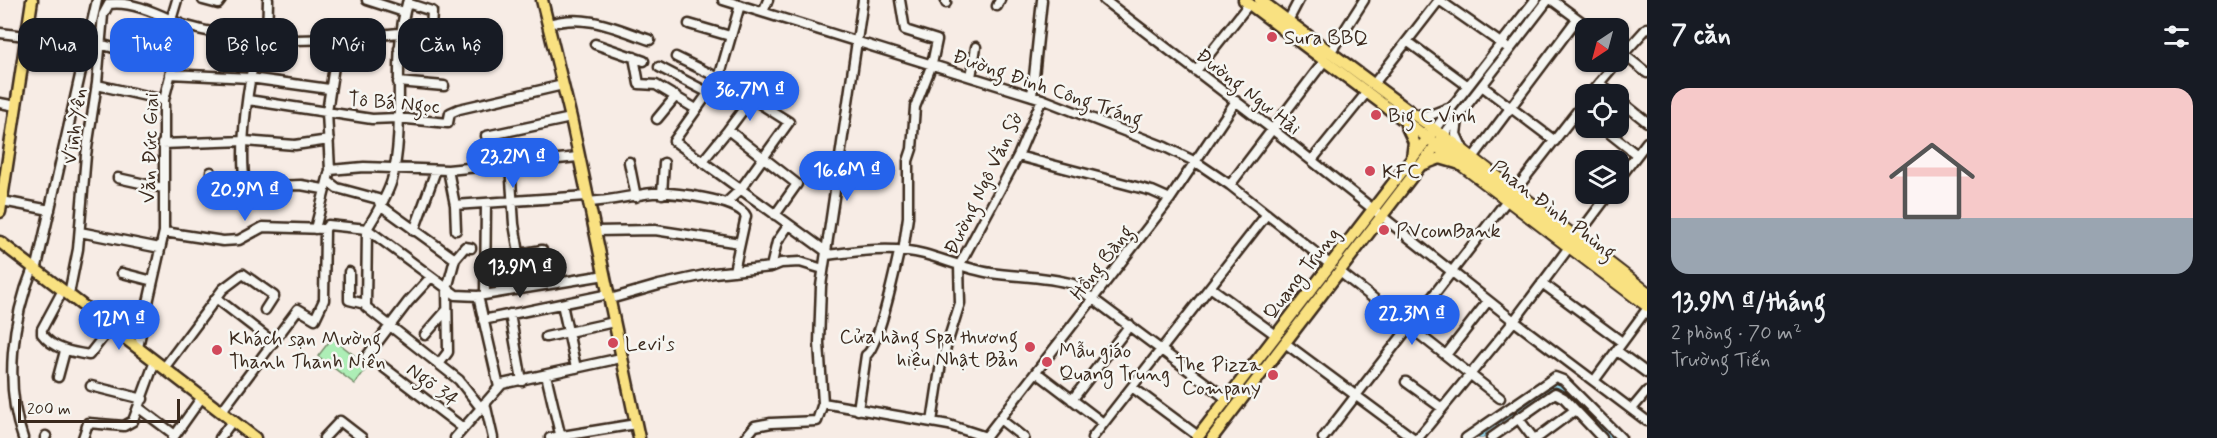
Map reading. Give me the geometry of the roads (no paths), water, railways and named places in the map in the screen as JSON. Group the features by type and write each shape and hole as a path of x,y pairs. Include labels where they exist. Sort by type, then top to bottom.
{"highway":[{"name":"Phan Đình Phùng","path":"1435,137 1573,242 1647,293"},
{"name":"Phan Đình Phùng","path":"1573,242 1647,307"}],"main road":[{"path":"29,18 32,0"},
{"path":"542,0 571,118 639,438"},
{"path":"1251,1 1435,137"},
{"path":"1,206 21,72"},
{"path":"1406,116 1414,142 1415,164 1434,158 1468,160"},
{"name":"Quang Trung","path":"1212,438 1285,343 1336,268 1435,137"},
{"path":"0,242 255,438"},
{"name":"Quang Trung","path":"1198,437 1276,336 1336,268"},
{"path":"1276,336 1285,343"}],"street":[{"path":"23,438 15,416 13,358 24,292 35,269 50,210 97,0"},
{"path":"172,18 177,0"},
{"path":"203,0 218,4 221,0"},
{"path":"266,18 268,0"},
{"path":"367,0 432,11 432,18"},
{"name":"Đường Đinh Công Tráng","path":"723,0 1042,99 1165,147 1196,162 1230,185 1500,399"},
{"path":"763,12 768,0"},
{"path":"745,438 755,426 817,421 823,403 819,344 823,269 863,0"},
{"path":"858,410 866,355 871,352 875,344 876,332 901,252 908,217 908,161 912,149 915,107 932,64 937,40 905,30 900,0"},
{"path":"1032,96 1042,0"},
{"name":"Đường Ngư Hải","path":"1104,0 1312,160 1488,301 1647,421"},
{"path":"1285,25 1299,0"},
{"path":"1230,185 1327,57 1364,0"},
{"path":"1312,160 1439,0 1510,50"},
{"path":"1435,137 1455,103 1535,0"},
{"path":"1435,137 1463,109 1550,0 1576,18"},
{"path":"1196,70 1251,1"},
{"name":"Vĩnh Yên","path":"64,351 45,339 42,333 66,292 80,232 86,155 97,85 103,15 109,4 115,3 144,9 166,18"},
{"path":"740,5 719,78 674,141 827,254 862,250 921,254 959,266 1024,278 1047,277 1073,284 1094,297 1227,399"},
{"path":"549,24 568,19 591,20 650,40"},
{"path":"1463,109 1456,134 1468,160 1575,22"},
{"path":"689,24 730,36"},
{"path":"1629,47 1647,28"},
{"path":"0,33 18,35"},
{"path":"1407,41 1468,87"},
{"path":"100,44 110,48"},
{"path":"595,44 644,61"},
{"path":"971,77 976,47"},
{"path":"634,57 639,84 656,84 696,109"},
{"path":"676,57 719,78 789,123 740,190 726,203"},
{"path":"1629,62 1647,73"},
{"path":"659,67 709,93"},
{"name":"Văn Đức Giai","path":"138,347 164,232 162,144 164,100 170,72"},
{"path":"190,72 328,89"},
{"path":"244,183 245,141 252,72"},
{"path":"221,412 298,309 315,319 324,300 320,229 330,170 327,112 331,72"},
{"path":"398,72 394,169 387,193 367,229 368,270 364,304 389,327 464,384 483,405 493,438"},
{"path":"1602,84 1599,82 1607,72"},
{"path":"398,82 444,86"},
{"path":"97,85 164,100"},
{"name":"Tô Bá Ngọc","path":"248,100 372,119 397,118 448,123 450,113 459,109 563,85"},
{"path":"1482,86 1555,141"},
{"path":"657,119 676,96"},
{"path":"702,162 752,98"},
{"name":"Đường Ngô Văn Sở","path":"932,422 941,363 960,303 959,266 1018,156 1042,99"},
{"name":"Hồng Bàng","path":"986,437 1170,199 1236,101"},
{"path":"1455,103 1463,109"},
{"path":"1406,116 1438,114 1455,103"},
{"path":"0,104 16,106"},
{"path":"1629,108 1647,122"},
{"path":"486,136 571,118"},
{"path":"1323,438 1354,395 1511,196 1575,119"},
{"path":"728,130 797,184 775,215"},
{"path":"1616,138 1637,155"},
{"path":"162,144 245,141 295,145 328,140"},
{"path":"1629,166 1647,142"},
{"path":"1018,156 1152,191 1170,199"},
{"path":"330,170 364,167 448,170 578,157"},
{"path":"629,162 636,197"},
{"path":"662,194 664,163"},
{"path":"510,165 514,225 525,287"},
{"path":"414,231 436,170"},
{"path":"448,170 455,205 456,230"},
{"path":"211,172 216,183 244,183 249,187 326,186 378,199 380,205 455,259"},
{"path":"118,178 163,188"},
{"path":"455,205 662,194 726,203 744,212 746,216 734,271"},
{"path":"486,204 483,320 499,387"},
{"path":"1418,438 1514,321 1602,204"},
{"path":"1,206 50,210"},
{"path":"1092,438 1267,214"},
{"path":"164,232 223,241 239,240 263,227 320,229 328,225 367,229 456,295 482,295 605,275"},
{"path":"771,267 776,245 788,226"},
{"path":"595,231 655,230 740,243"},
{"path":"80,232 160,248"},
{"path":"439,364 448,352 447,289 455,259 465,247 471,248"},
{"path":"520,254 542,250"},
{"path":"483,320 734,271 771,267 781,263 800,262 823,269"},
{"path":"349,272 349,300 364,304"},
{"path":"122,273 153,281"},
{"path":"83,438 87,423 126,425 133,421 159,364 228,284 244,274 274,296 265,310"},
{"path":"367,356 431,277"},
{"path":"1542,283 1622,342"},
{"path":"1210,287 1276,336"},
{"path":"216,298 273,342"},
{"path":"1446,355 1488,301"},
{"path":"562,304 576,368"},
{"path":"1594,381 1647,307"},
{"path":"425,335 446,311"},
{"path":"510,314 522,381"},
{"path":"546,337 614,322"},
{"path":"1072,400 1130,325"},
{"path":"58,377 64,351 90,355 111,327"},
{"path":"1285,343 1413,438"},
{"path":"1617,351 1647,373"},
{"path":"455,438 502,384 621,358"},
{"name":"Ngõ 34","path":"382,366 463,428"},
{"path":"1036,372 1103,423"},
{"path":"546,375 560,437"},
{"path":"1466,438 1555,377 1571,388 1622,438"},
{"path":"1406,382 1442,408"},
{"path":"90,386 143,399"},
{"path":"1132,387 1198,437"},
{"path":"1632,409 1647,391"},
{"path":"1491,438 1555,393 1564,398 1602,438"},
{"path":"139,408 174,436 202,398"},
{"path":"823,403 932,422 986,437"},
{"path":"1518,418 1535,438 1575,410"},
{"path":"1000,419 1024,438"},
{"path":"220,438 232,420"},
{"path":"324,438 338,421 362,438"},
{"path":"550,438 636,424"}],"water":[{"path":"1554,381 1560,382 1614,438 1607,438 1572,400 1555,391 1547,390 1487,432 1483,438 1470,438"}],"place":[{"name":"Sura BBQ","path":"1272,37"},
{"name":"Big C Vinh","path":"1376,115"},
{"name":"KFC","path":"1370,171"},
{"name":"PVcomBank","path":"1384,230"},
{"name":"Levi's","path":"613,343"},
{"name":"Cửa hàng Spa thương hiệu Nhật Bản","path":"1030,347"},
{"name":"Khách sạn Mường Thanh Thanh Niên","path":"217,350"},
{"name":"Mẫu giáo Quang Trung","path":"1047,362"},
{"name":"The Pizza Company","path":"1273,375"}]}
